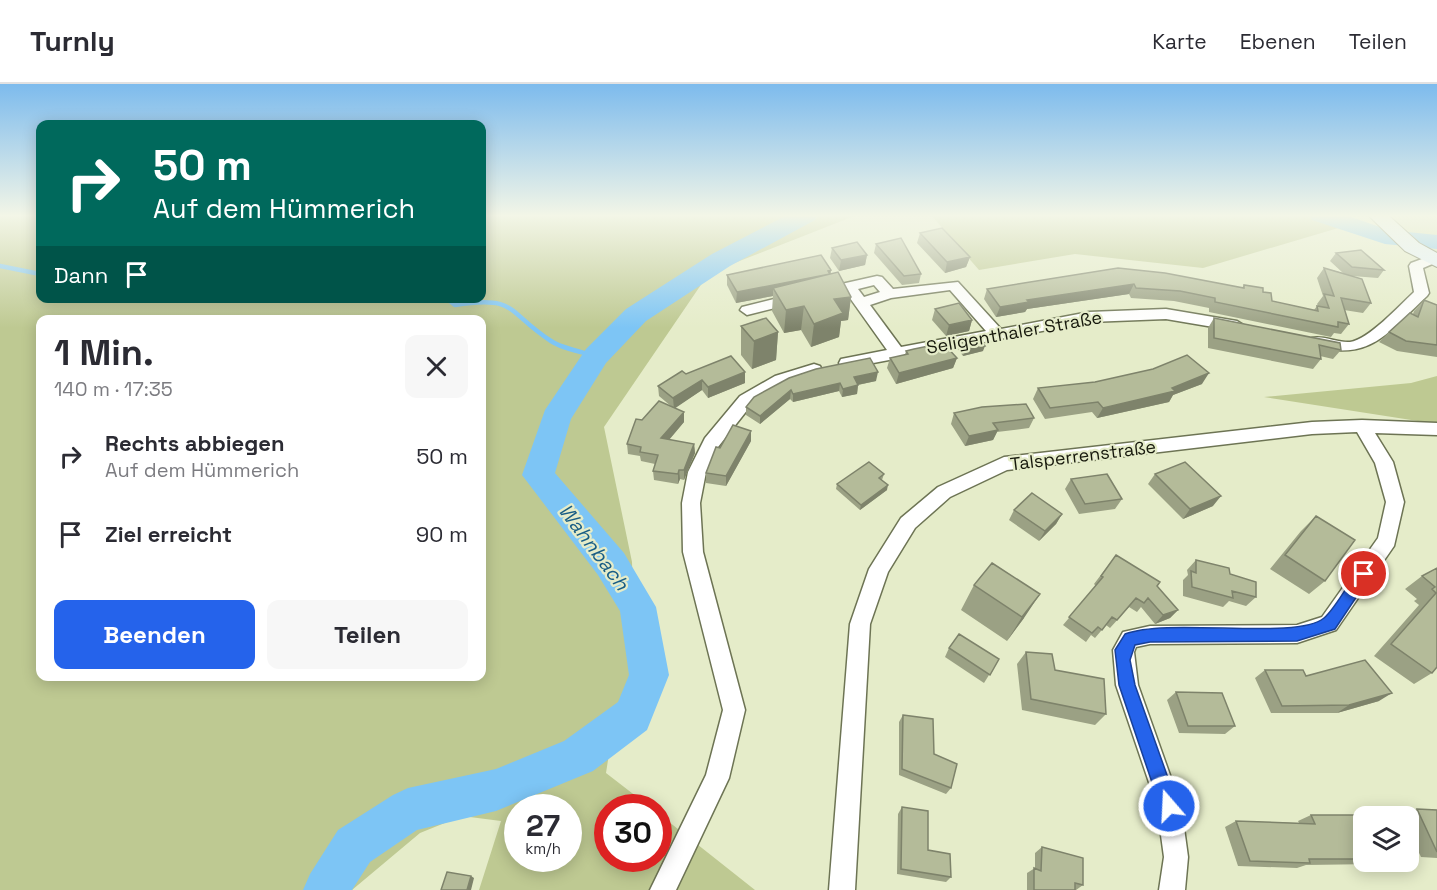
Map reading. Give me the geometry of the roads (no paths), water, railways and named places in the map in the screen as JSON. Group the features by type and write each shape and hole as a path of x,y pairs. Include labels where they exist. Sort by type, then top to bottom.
{"main road":[{"path":"1422,253 1435,260"}],"street":[{"path":"1299,338 1349,347 1367,342 1418,297 1422,286 1416,266 1435,260"},
{"path":"747,310 877,280 889,294"},
{"path":"861,303 889,294 953,285 996,333"},
{"path":"849,286 897,353"},
{"name":"Seligenthaler Straße","path":"663,890 717,778 734,710 693,552 691,503 697,472 711,443 746,400 781,380 812,370 1089,317 1126,313 1175,315 1254,329"},
{"path":"1172,890 1176,857 1169,806 1127,685 1123,650 1130,639 1150,635 1297,634 1329,624 1387,540 1395,501 1384,462 1362,426"},
{"name":"Talsperrenstraße","path":"842,890 852,705 860,624 879,569 908,523 944,492 1004,464 1300,429 1362,426 1437,429"}],"waterway":[{"name":"Wahnbach","path":"326,890 354,846 408,810 496,790 578,756 633,716 649,675 645,638 638,607 611,564 538,475 556,418 596,356 636,315 735,253"},
{"path":"0,266 36,273"},
{"path":"486,302 510,308 556,344 596,356"},
{"path":"452,303 455,305 468,303"}]}
